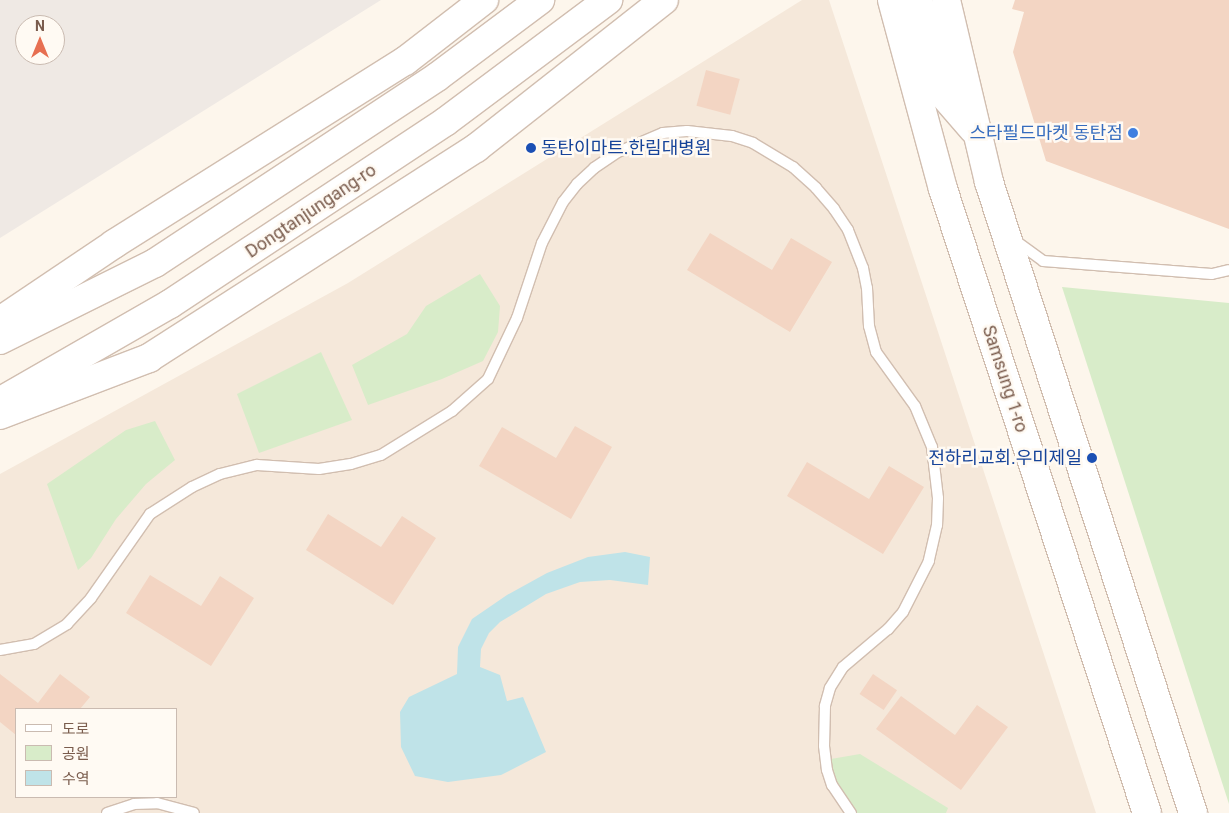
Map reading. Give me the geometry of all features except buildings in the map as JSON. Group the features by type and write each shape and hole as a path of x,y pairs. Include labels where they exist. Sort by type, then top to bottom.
{"street":[{"path":"0,321 114,244 405,61 484,0"},
{"path":"0,340 155,263 437,77 540,0"},
{"name":"Dongtanjungang-ro","path":"0,401 170,304 445,122 608,0"},
{"path":"0,415 149,358 476,148 664,0"},
{"path":"918,0 941,92 976,132"},
{"path":"946,0 976,132 1005,233 1193,813"},
{"name":"Samsung 1-ro","path":"891,5 943,189 1147,813"}],"lane":[{"path":"0,650 34,644 66,624 91,598 150,514 192,487 220,474 257,465 319,468 351,464 381,455 452,411 488,379 517,318 550,227 563,202 577,184 594,168 618,152 664,133 687,131 732,136 760,146 793,167 816,188 848,230 863,268 867,288 869,326 876,352 915,406 932,447 938,498 936,531 929,562 903,612 888,629 843,667 830,688 825,706 824,746 827,770 832,785 851,813"},
{"path":"1005,233 1043,261 1212,274 1229,270"},
{"path":"107,813 134,804 158,803 194,813"}],"shaded area":[{"path":"0,0 381,0 0,238"},
{"path":"802,0 829,0 1096,813 0,813 0,474 348,283"}],"green space":[{"path":"480,274 500,306 498,332 483,361 442,379 368,405 352,365 407,334 426,306"},
{"path":"1062,287 1229,303 1229,804"},
{"path":"321,352 352,420 259,453 237,394"},
{"path":"155,421 175,460 146,484 116,519 91,558 78,570 47,484 126,430"},
{"path":"860,754 948,808 946,813 851,813 825,760"}],"water":[{"path":"625,552 650,557 648,585 610,580 580,582 546,594 500,622 489,633 481,649 480,667 500,675 507,701 523,697 546,752 501,775 448,782 415,776 401,747 400,712 409,697 457,674 458,647 472,619 507,595 547,573 588,557"}],"place":[{"name":"스타필드마켓 동탄점","path":"1133,133"},
{"name":"동탄이마트.한림대병원","path":"531,148"},
{"name":"전하리교회.우미제일","path":"1092,458"}]}
